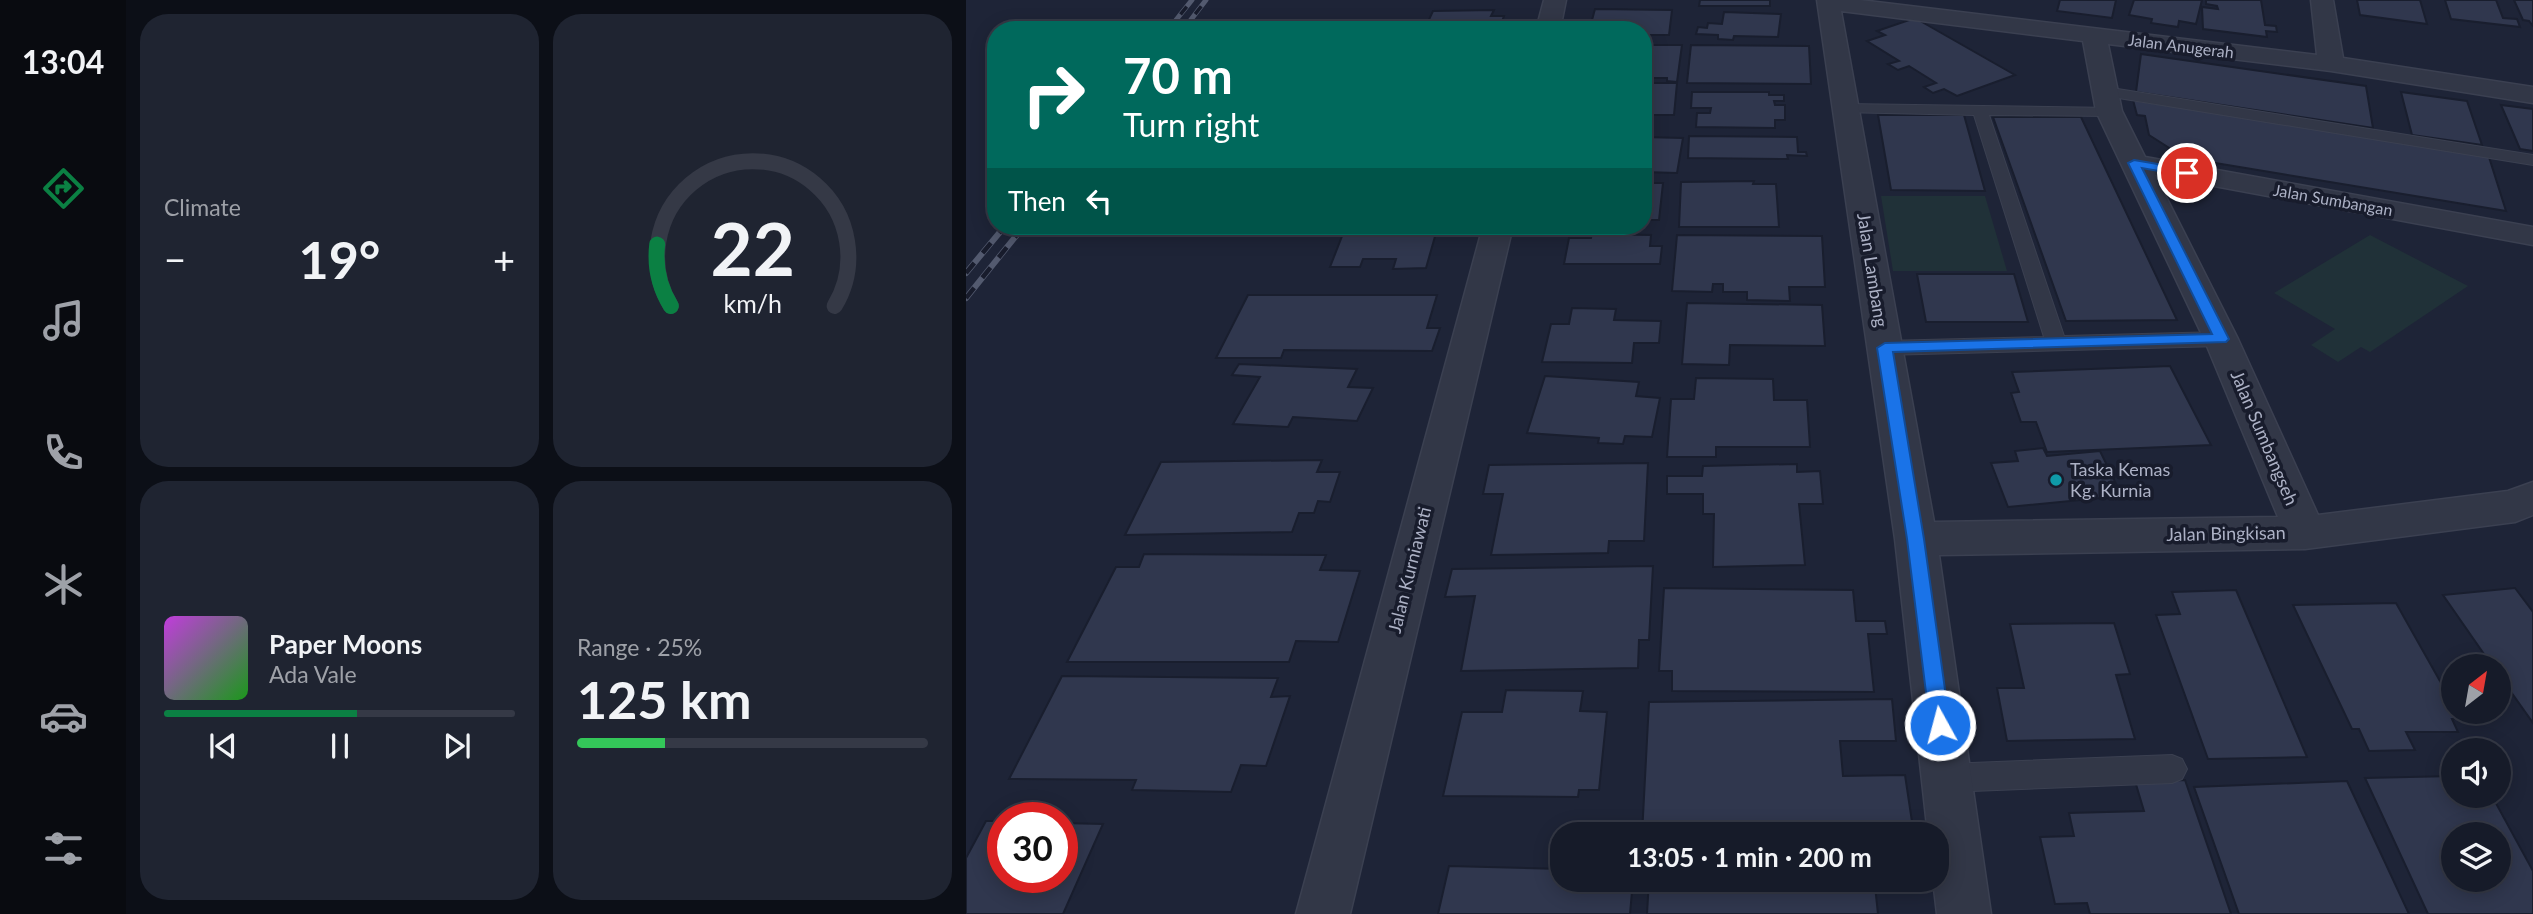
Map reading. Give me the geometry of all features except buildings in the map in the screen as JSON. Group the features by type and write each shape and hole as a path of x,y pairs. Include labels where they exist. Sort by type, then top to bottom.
{"street":[{"path":"1550,21 1555,0"},
{"path":"2322,0 2331,64"},
{"name":"Jalan Anugerah","path":"1828,1 2331,64 2533,95"},
{"name":"Jalan Lambang","path":"1828,1 1916,539 1964,914"},
{"name":"Jalan Sumbangseh","path":"2094,35 2107,102 2134,163 2221,339 2305,533"},
{"name":"Jalan Sumbangan","path":"2134,163 2533,236"},
{"name":"Jalan Kurniawati","path":"1323,914 1496,235"},
{"name":"Jalan Bingkisan","path":"1916,539 2305,533 2515,506 2533,497"}],"lane":[{"path":"1846,109 1980,110 2107,102 2533,160"},
{"path":"1980,110 2056,344"},
{"path":"1885,348 2221,339"},
{"path":"1947,778 2172,769"}],"shaded area":[{"path":"1881,196 1985,196 2007,271 1893,271"},
{"path":"2370,235 2468,286 2370,352 2361,347 2338,362 2311,345 2335,329 2274,293"}],"railway":[{"path":"1175,21 1192,0"},
{"path":"1190,21 1206,0"},
{"path":"966,273 998,235"},
{"path":"966,298 1017,235"}],"place":[{"name":"Taska Kemas Kg. Kurnia","path":"2056,480"}],"route":[{"path":"1940,725 1916,539 1885,348 2221,339 2134,163 2187,173"}]}
